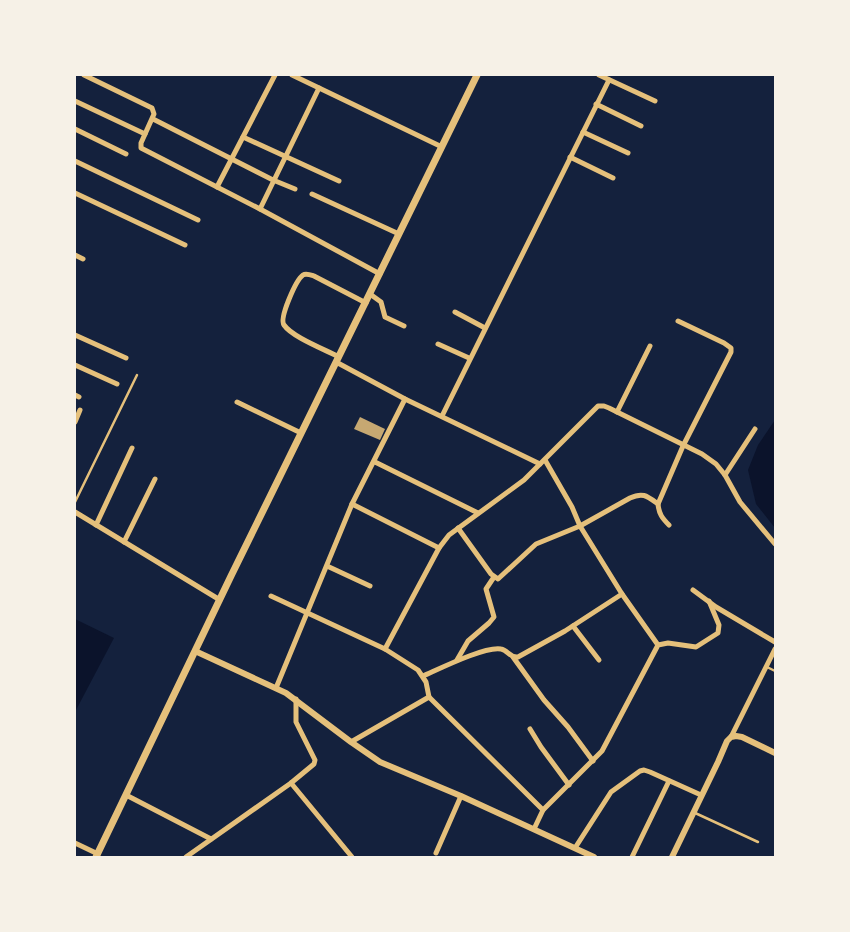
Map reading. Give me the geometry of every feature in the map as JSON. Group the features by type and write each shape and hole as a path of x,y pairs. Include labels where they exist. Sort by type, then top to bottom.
{"main road":[{"path":"97,855 477,75"}],"street":[{"path":"84,75 152,108 154,114 141,144 142,148 217,188 260,208 380,274"},
{"path":"217,188 275,75"},
{"path":"292,75 442,147"},
{"path":"599,75 655,101"},
{"path":"442,416 469,358 609,80"},
{"path":"260,208 319,88"},
{"path":"75,101 145,134"},
{"path":"596,104 641,126"},
{"path":"152,119 232,160 295,189"},
{"path":"75,129 126,154"},
{"path":"583,132 628,154"},
{"path":"243,137 339,181"},
{"path":"570,157 613,178"},
{"path":"75,161 198,220"},
{"path":"75,193 185,246"},
{"path":"312,194 399,234"},
{"path":"75,255 83,259"},
{"path":"366,303 314,276 306,274 302,275 295,287 282,320 290,332 405,399 540,464"},
{"path":"370,294 381,302 386,316 404,326"},
{"path":"455,312 485,328"},
{"path":"669,524 663,520 658,504 682,446 731,352 731,348 724,343 678,321"},
{"path":"75,335 126,358"},
{"path":"438,344 469,358"},
{"path":"617,412 650,346"},
{"path":"75,365 117,384"},
{"path":"276,688 352,504 375,462 405,399"},
{"path":"236,402 301,433"},
{"path":"385,649 439,548 449,535 524,480 595,409 604,406 682,446 702,454 716,464 725,475 740,502 775,544"},
{"path":"75,422 80,410"},
{"path":"725,475 755,429"},
{"path":"96,524 132,448"},
{"path":"546,460 572,507 580,526 622,594 658,645"},
{"path":"375,462 478,513"},
{"path":"124,542 155,479"},
{"path":"458,528 494,577 498,579 536,544 580,526 638,494 644,495 658,504"},
{"path":"352,504 439,548"},
{"path":"75,512 220,600"},
{"path":"326,566 370,586"},
{"path":"457,661 468,641 494,617 486,589 494,577"},
{"path":"693,590 709,602 775,642"},
{"path":"513,657 522,655 573,626 622,594"},
{"path":"271,596 385,649 418,670 426,682 429,697 543,810"},
{"path":"534,829 543,810 602,752 658,645 668,642 696,647 718,633 720,625 709,602"},
{"path":"573,626 599,660"},
{"path":"423,676 457,661 484,652 501,649 513,657 544,700 568,727 593,761"},
{"path":"672,857 724,746 731,737 775,649"},
{"path":"195,651 296,699 380,762 461,796 594,857"},
{"path":"351,742 429,697"},
{"path":"186,857 291,783 314,764 315,760 296,722 296,699"},
{"path":"530,729 540,747 569,785"},
{"path":"731,737 742,737 775,753"},
{"path":"575,848 614,789 644,770 701,795"},
{"path":"632,857 669,782"},
{"path":"291,783 352,857"},
{"path":"126,795 211,839"},
{"path":"436,852 461,796"},
{"path":"75,843 97,855"}],"lane":[{"path":"75,502 137,375"},
{"path":"766,667 775,671"},
{"path":"693,812 758,842"}],"water":[{"path":"775,420 775,528 756,504 748,470 758,445"},
{"path":"75,619 114,638 75,712"}],"building":[{"path":"360,417 385,429 380,440 354,429"}]}
